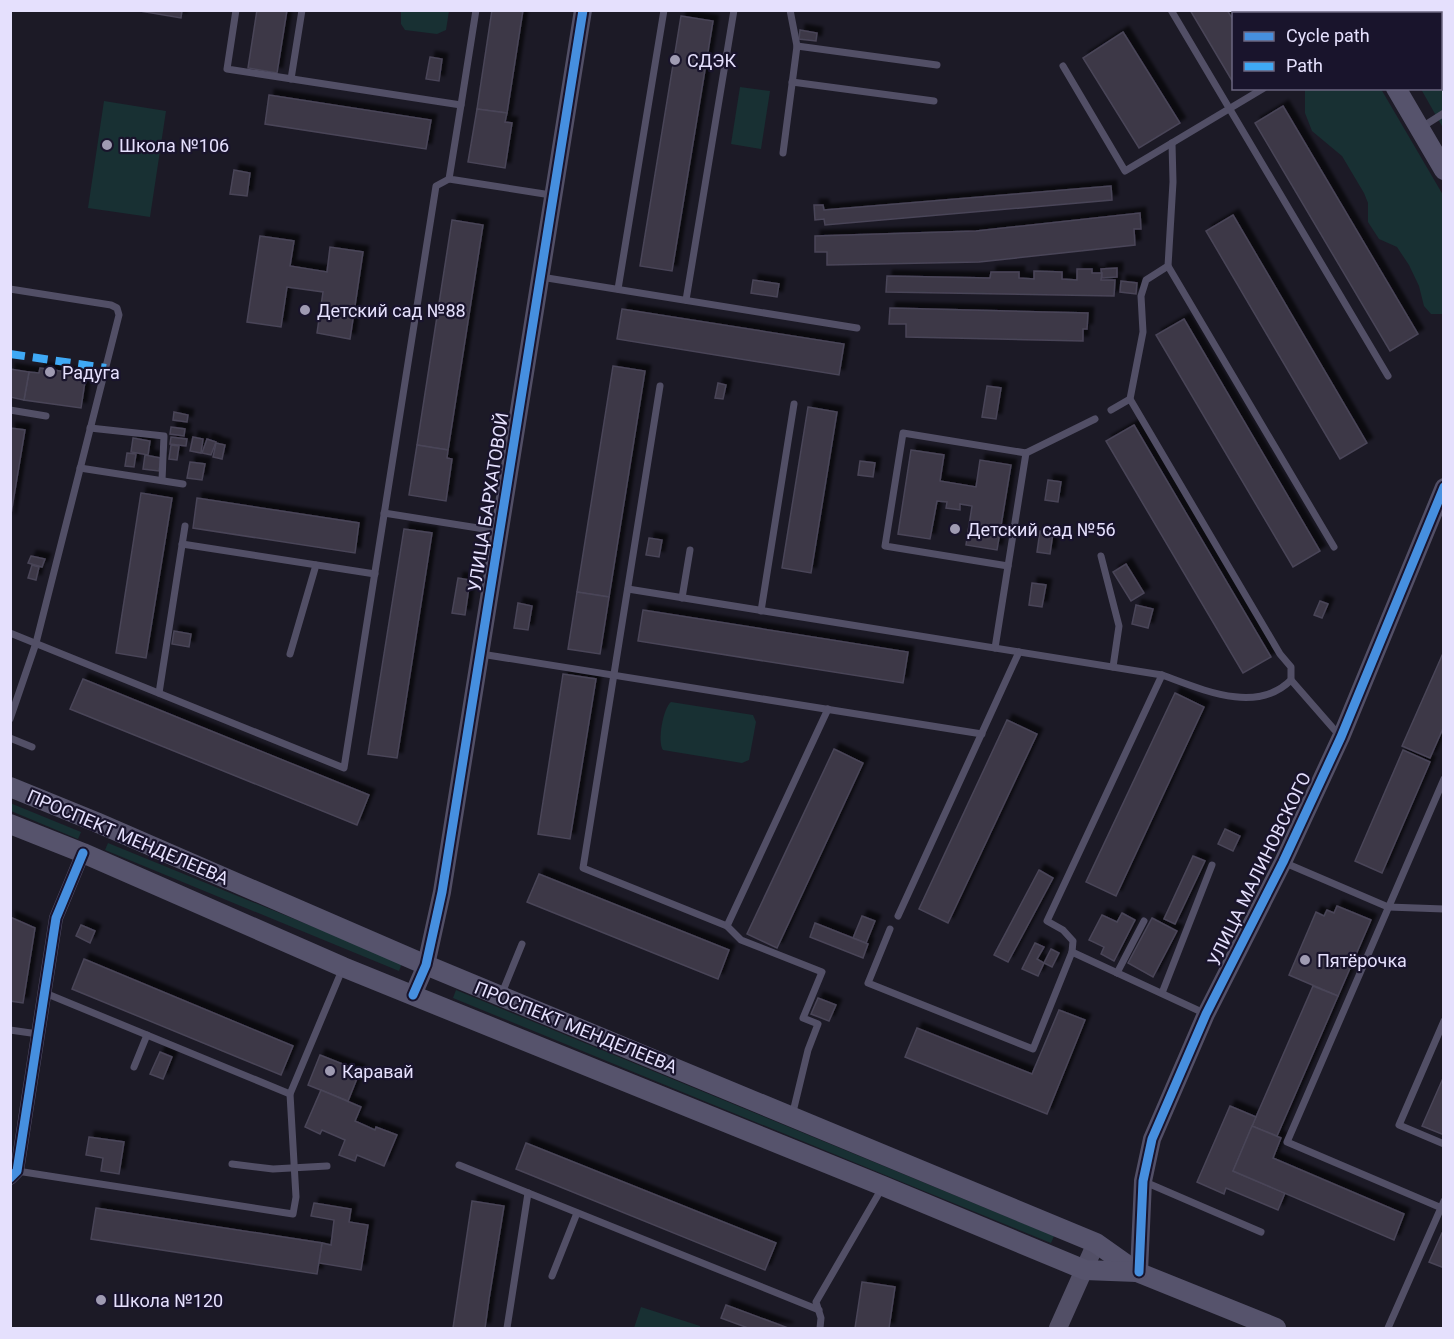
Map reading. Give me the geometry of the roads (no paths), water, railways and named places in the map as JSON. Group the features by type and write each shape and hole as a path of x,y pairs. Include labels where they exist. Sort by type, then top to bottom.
{"main road":[{"path":"1397,90 1443,170"},
{"name":"ПРОСПЕКТ МЕНДЕЛЕЕВА","path":"10,787 426,965 1096,1243 1138,1272 1276,1329"},
{"path":"83,853 96,822"},
{"name":"ПРОСПЕКТ МЕНДЕЛЕЕВА","path":"10,824 83,853 343,967 1085,1270 1138,1272"}],"street":[{"name":"УЛИЦА БАРХАТОВОЙ","path":"413,995 426,965 442,892 583,10"},
{"name":"УЛИЦА МАЛИНОВСКОГО","path":"1138,1272 1143,1181 1152,1139 1206,1014 1284,862 1341,737 1443,487"},
{"path":"14,1175 56,918 83,853"},
{"path":"1058,1329 1096,1243"}],"lane":[{"path":"236,10 227,69 461,105"},
{"path":"291,79 302,10"},
{"path":"449,179 476,10"},
{"path":"618,290 664,10"},
{"path":"686,300 734,10"},
{"path":"783,153 796,46 790,10"},
{"path":"1171,10 1388,376"},
{"path":"796,46 937,65"},
{"path":"1063,66 1125,171 1261,90"},
{"path":"792,82 934,101"},
{"path":"1420,129 1443,113"},
{"path":"1172,143 1173,182 1168,266 1334,547"},
{"path":"10,633 344,768 436,186 449,179 554,195"},
{"path":"628,590 1162,675 1213,693 1243,698 1266,695 1284,688 1291,680 1291,667 1280,654 1130,399 1143,332 1142,296 1146,280 1168,266"},
{"path":"541,277 857,328"},
{"path":"10,289 111,305 117,309 118,320 36,643 10,719"},
{"path":"660,386 583,868 727,926 741,940 822,972 803,1018 819,1024 808,1050 792,1116"},
{"path":"1111,410 1130,399"},
{"path":"761,611 794,404"},
{"path":"10,410 46,416"},
{"path":"1008,566 885,546 903,434 1026,453 1095,419"},
{"path":"90,428 165,436 162,480"},
{"path":"995,648 1026,453"},
{"path":"80,468 183,484"},
{"path":"384,513 500,532"},
{"path":"159,693 185,525"},
{"path":"182,544 375,574"},
{"path":"682,598 690,550"},
{"path":"1101,556 1119,626 1113,667"},
{"path":"290,654 316,565"},
{"path":"898,916 1019,652"},
{"path":"481,654 982,734"},
{"path":"890,929 868,982 1033,1049 1072,952 1073,940 1063,930 1047,921 1162,675"},
{"path":"1291,680 1341,737"},
{"path":"727,926 828,709"},
{"path":"10,738 32,747"},
{"path":"1388,1329 1442,1206 1287,1142 1443,779"},
{"path":"1284,862 1388,907 1443,909"},
{"path":"1162,993 1212,865"},
{"path":"1118,973 1144,921"},
{"path":"501,996 522,944"},
{"path":"1072,952 1206,1014"},
{"path":"14,1175 293,1214 296,1197 290,1094 343,967"},
{"path":"45,993 290,1094"},
{"path":"1443,1021 1399,1125 1443,1144"},
{"path":"10,1030 38,1034"},
{"path":"134,1067 147,1035"},
{"path":"232,1164 273,1169 327,1166"},
{"path":"459,1165 819,1310"},
{"path":"1143,1181 1262,1232"},
{"path":"820,1329 821,1318 816,1302 883,1186"},
{"path":"507,1329 528,1193"},
{"path":"552,1276 578,1213"}],"place":[{"name":"СДЭК","path":"675,60"},
{"name":"Школа №106","path":"107,145"},
{"name":"Детский сад №88","path":"305,310"},
{"name":"Радуга","path":"50,372"},
{"name":"Детский сад №56","path":"955,529"},
{"name":"Пятёрочка","path":"1305,960"},
{"name":"Каравай","path":"330,1071"},
{"name":"Школа №120","path":"101,1300"}]}
